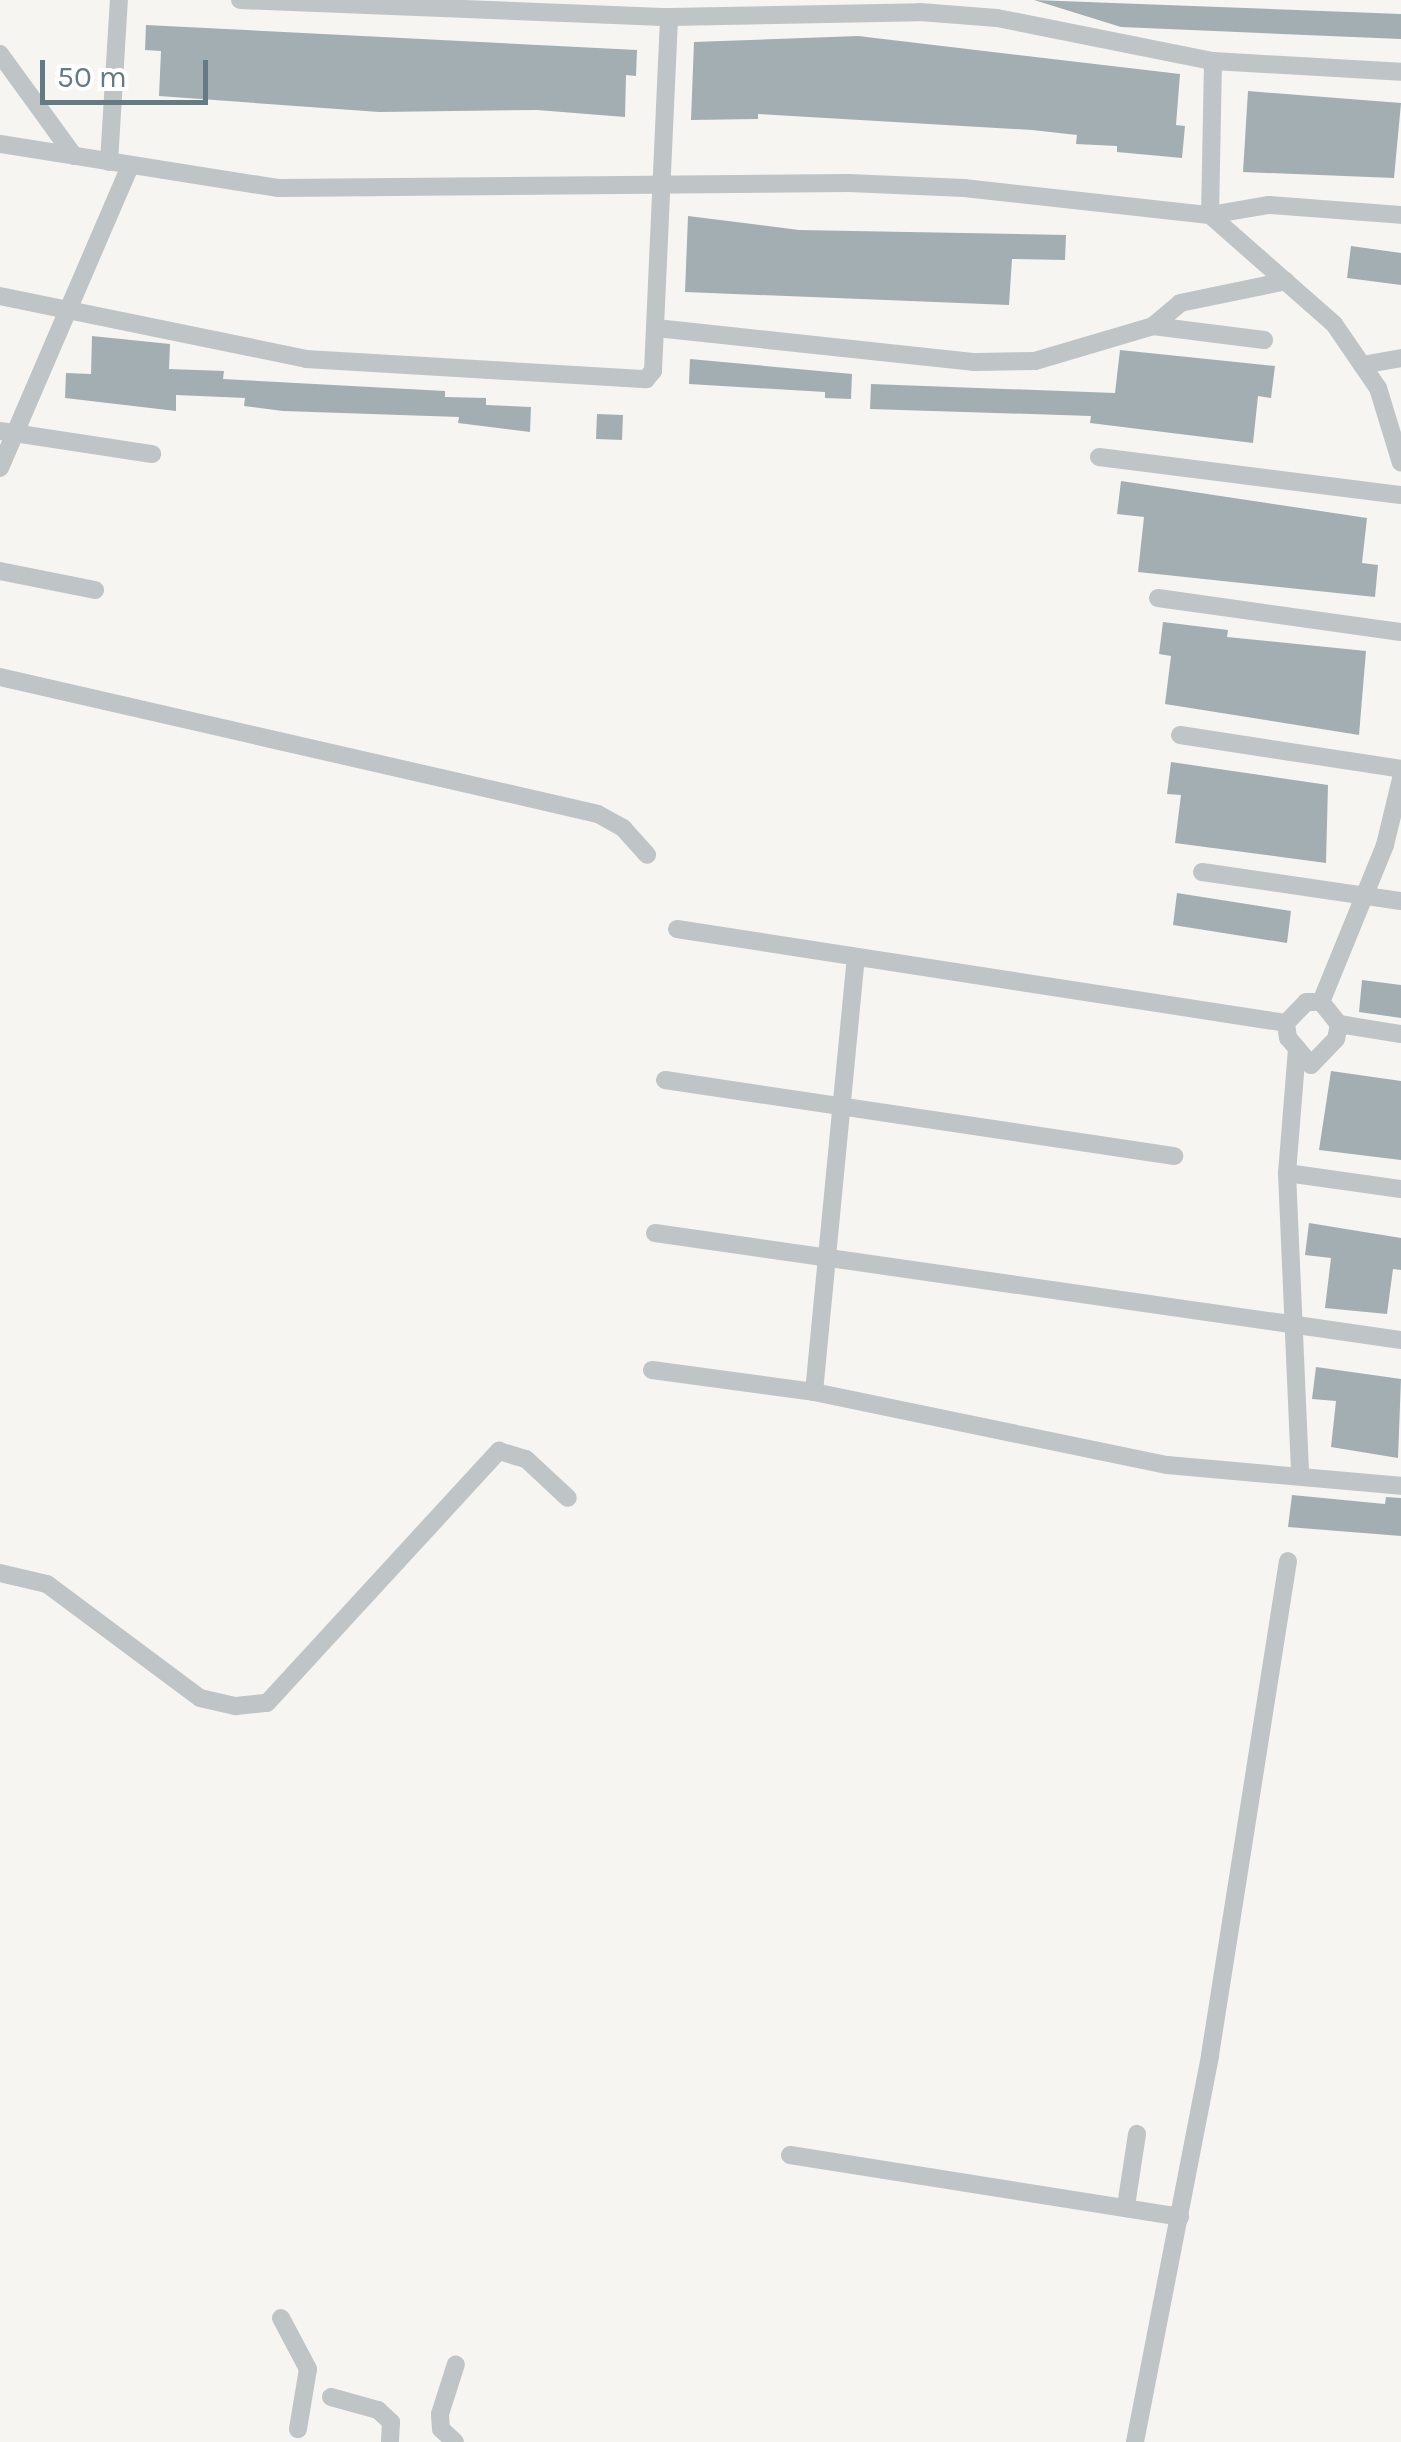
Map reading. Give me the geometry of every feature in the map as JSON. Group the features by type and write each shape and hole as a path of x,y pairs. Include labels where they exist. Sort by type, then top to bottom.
{"street":[{"path":"108,162 118,0"},
{"path":"240,0 669,17 920,12 997,18 1213,61 1401,72"},
{"path":"0,296 306,359 633,382 653,371 669,17"},
{"path":"0,54 74,156"},
{"path":"1210,215 1213,61"},
{"path":"0,144 227,183 342,191 664,180 964,188 1210,215 1269,205 1401,215"},
{"path":"0,468 5,431 72,308 130,166"},
{"path":"1210,215 1334,324 1378,388 1401,463"},
{"path":"656,328 975,362 1035,361 1153,326 1180,304 1286,281"},
{"path":"1153,326 1264,340"},
{"path":"1362,365 1401,358"},
{"path":"5,431 152,454"},
{"path":"1099,457 1401,495"},
{"path":"0,571 96,590"},
{"path":"1158,598 1401,632"},
{"path":"0,677 598,814 623,828 647,855"},
{"path":"1180,736 1401,769"},
{"path":"1321,1002 1366,896 1401,779"},
{"path":"1202,872 1401,901"},
{"path":"677,930 1286,1023"},
{"path":"814,1392 856,958"},
{"path":"1321,1002 1293,1009 1286,1023 1297,1049 1311,1064 1336,1039 1339,1024"},
{"path":"1321,1002 1339,1024 1401,1034"},
{"path":"1297,1049 1287,1173 1290,1324 1300,1476"},
{"path":"664,1080 1174,1156"},
{"path":"1287,1173 1401,1189"},
{"path":"655,1232 1401,1340"},
{"path":"652,1370 814,1392 1167,1464 1401,1486"},
{"path":"0,1573 47,1584 200,1698 236,1706 267,1703 498,1451 526,1458 568,1498"},
{"path":"1135,2442 1180,2217 1288,1560"},
{"path":"1126,2206 1137,2134"},
{"path":"790,2155 1180,2217"},
{"path":"281,2318 308,2369 298,2429"},
{"path":"455,2442 441,2428 440,2414 456,2364"},
{"path":"331,2397 378,2410 391,2422 390,2442"}],"building":[{"path":"1034,0 1401,14 1401,39 1121,27"},
{"path":"146,25 637,50 636,76 626,75 625,117 537,110 379,112 159,96 161,51 145,50"},
{"path":"858,36 1180,74 1176,125 1185,126 1182,158 1117,152 1117,146 1076,144 1077,135 1032,130 758,114 758,119 691,120 694,42"},
{"path":"1248,91 1401,103 1394,178 1243,172"},
{"path":"688,216 799,230 1066,235 1065,260 1012,259 1009,305 685,292"},
{"path":"1351,246 1401,253 1401,285 1347,278"},
{"path":"92,336 170,344 169,369 224,371 223,379 445,391 445,397 486,398 486,405 531,407 530,432 458,423 459,417 283,411 244,406 245,398 176,395 176,411 65,398 66,373 91,374"},
{"path":"1120,350 1275,366 1271,398 1258,396 1253,443 1090,423 1091,416 870,409 871,384 1115,393"},
{"path":"690,359 852,374 851,399 825,398 825,392 689,384"},
{"path":"597,414 623,415 622,440 596,439"},
{"path":"1121,481 1367,518 1362,563 1378,565 1375,597 1138,572 1144,517 1117,514"},
{"path":"1163,622 1228,630 1227,637 1366,651 1359,735 1165,704 1171,656 1159,654"},
{"path":"1171,762 1328,785 1326,863 1175,843 1181,795 1167,794"},
{"path":"1177,893 1291,911 1287,943 1173,925"},
{"path":"1362,980 1401,985 1401,1018 1359,1012"},
{"path":"1331,1071 1401,1081 1401,1160 1319,1150"},
{"path":"1309,1223 1401,1238 1401,1270 1393,1269 1387,1314 1325,1308 1331,1258 1305,1255"},
{"path":"1316,1367 1401,1379 1398,1458 1331,1447 1336,1401 1312,1399"},
{"path":"1292,1495 1385,1504 1386,1497 1401,1498 1401,1536 1288,1527"}]}
